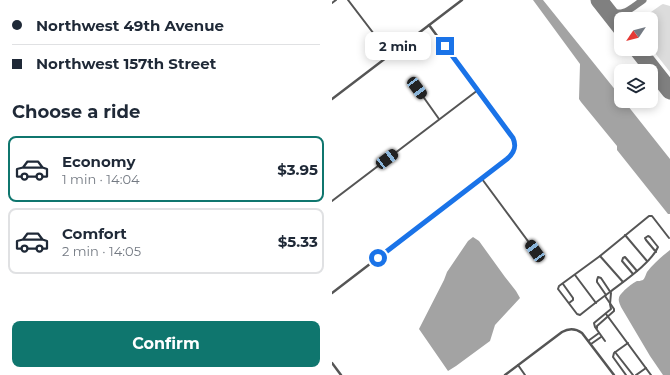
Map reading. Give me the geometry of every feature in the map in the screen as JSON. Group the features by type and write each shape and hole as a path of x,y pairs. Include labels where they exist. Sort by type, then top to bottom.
{"street":[{"path":"332,3 336,0"},
{"path":"348,0 390,55"},
{"path":"332,99 462,0"},
{"path":"332,293 507,159 512,154 515,146 513,138 429,25"},
{"path":"417,88 439,119"},
{"path":"332,201 478,90"},
{"path":"482,179 539,256"},
{"path":"656,252 646,240 646,236 650,237 658,247 656,252 637,271 580,315 577,314 558,288 648,217 652,216 669,238"},
{"path":"625,235 647,262"},
{"path":"600,256 623,282"},
{"path":"633,274 622,261 623,258 625,257 637,271"},
{"path":"575,274 596,303"},
{"path":"597,329 597,326 614,312 614,309 610,304 596,280 598,277 601,278 612,293 610,304 611,309 594,323 594,325 605,341"},
{"path":"562,284 573,298 573,300 569,303"},
{"path":"606,314 652,375"},
{"path":"505,375 562,332 574,329 582,333 614,375"},
{"path":"588,340 599,333"},
{"path":"591,344 602,337"},
{"path":"626,375 614,359 613,355 628,343"},
{"path":"615,352 633,375"},
{"path":"332,363 341,375"},
{"path":"518,365 525,375"},
{"path":"636,375 646,368"}],"shaded area":[{"path":"533,0 543,0 614,88 614,108 630,108 670,159 670,214 668,214 617,150 617,146 579,99 580,64"},
{"path":"663,4 670,6 670,72 657,56 658,12 651,12"},
{"path":"473,237 479,241 520,298 495,325 490,341 448,371 419,329 447,272 468,241"},
{"path":"670,250 670,375 663,375 621,307 619,299 621,294 629,286 637,281 643,280 652,266"}],"taxiway":[{"path":"607,10 622,13 643,0"}],"runway":[{"path":"599,0 614,19"},
{"path":"642,56 670,91"}],"route":[{"path":"378,258 511,156 514,150 515,142 513,138 445,46"}]}
